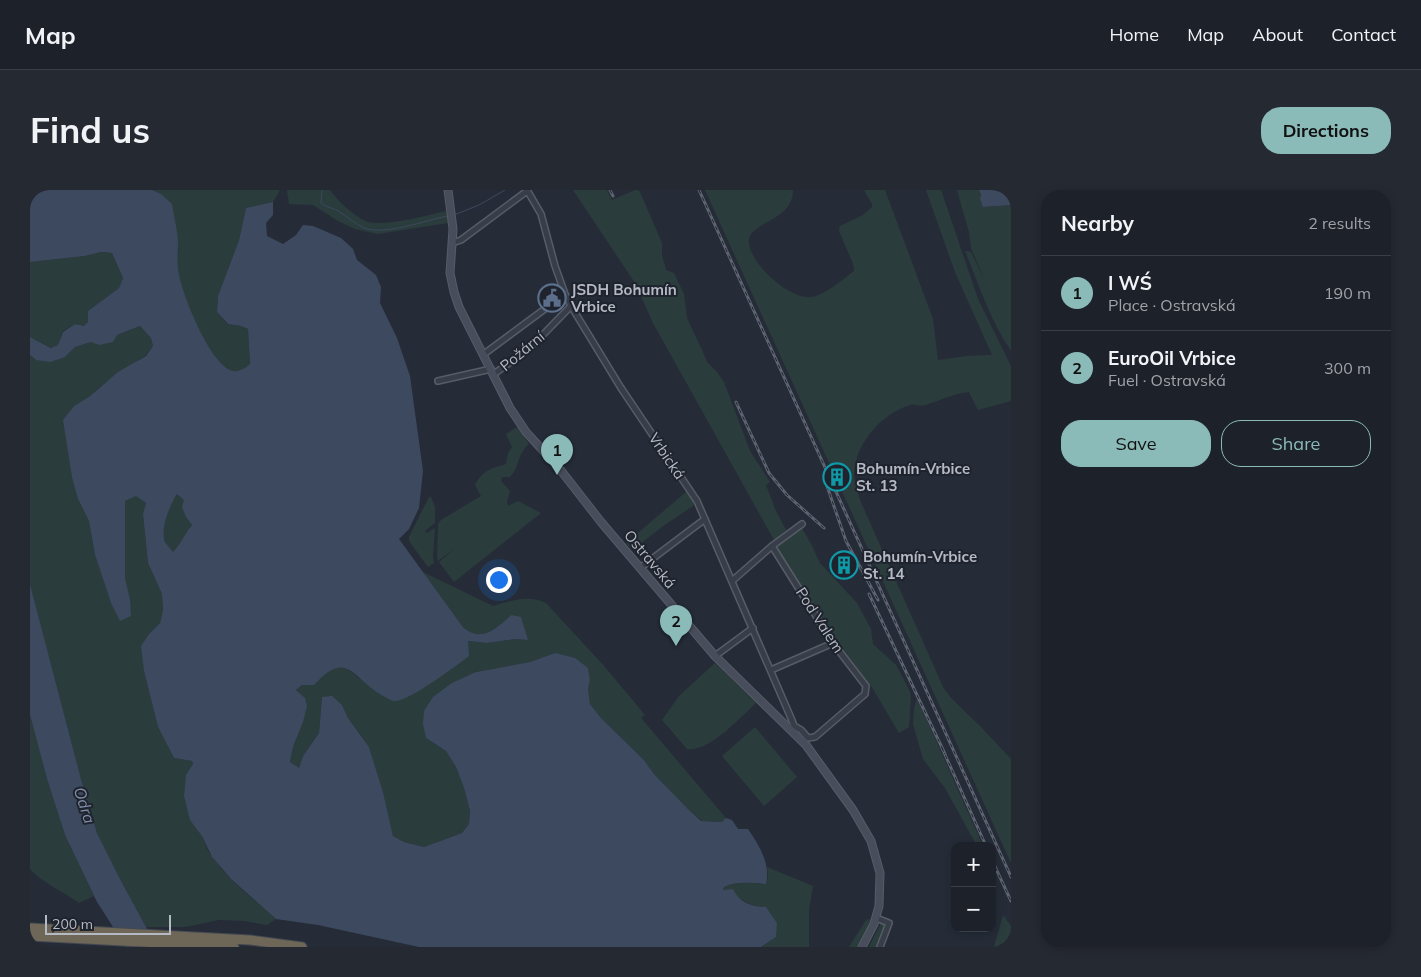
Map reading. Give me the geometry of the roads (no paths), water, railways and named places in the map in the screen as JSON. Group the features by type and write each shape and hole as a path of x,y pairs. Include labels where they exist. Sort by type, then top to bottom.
{"highway":[{"path":"30,928 250,940 302,947"},
{"path":"30,936 234,947"}],"main road":[{"name":"Ostravská","path":"448,190 452,222 450,266 454,292 459,307 510,408 526,432 559,468 640,568 715,656 792,728 854,810 869,836 880,873 880,898 876,918 862,947"}],"street":[{"path":"452,243 461,240 527,190"},
{"name":"Vrbická","path":"527,190 541,214 555,266 571,306 621,388 697,501 771,670 792,728"},
{"name":"Požární","path":"484,354 565,294"},
{"name":"Požární","path":"492,372 531,347 571,306"},
{"path":"438,381 492,372"},
{"path":"640,568 704,519"},
{"path":"732,581 772,546 802,524"},
{"name":"Pod Valem","path":"772,546 833,643 866,686 865,694 815,736 808,738 801,730 792,728"},
{"path":"715,656 753,628"},
{"path":"771,670 833,643"},
{"path":"876,918 889,923 880,947"}],"water":[{"path":"30,190 152,190 161,194 172,204 178,240 178,269 190,309 215,356 224,366 235,371 250,364 248,329 228,324 217,312 218,296 239,240 246,208 273,202 273,215 266,223 267,236 283,244 296,235 303,225 313,226 341,238 353,249 357,260 376,275 381,287 380,303 397,338 410,376 423,471 419,508 409,529 399,539 463,627 470,632 482,634 494,629 511,615 521,617 528,640 515,639 487,643 468,641 469,656 431,683 409,697 400,700 393,701 383,696 349,670 342,667 325,674 314,685 302,685 296,690 305,698 307,706 290,762 299,768 303,756 319,733 322,697 332,696 342,705 348,718 369,747 383,792 393,836 404,842 424,847 462,833 469,824 470,811 456,767 446,751 426,738 423,724 424,711 433,697 452,683 476,672 530,662 555,653 575,658 588,668 590,704 601,718 644,760 654,774 688,809 701,821 722,822 726,818 732,820 738,829 748,829 763,855 767,869 766,884 734,884 724,887 723,890 733,889 735,894 746,903 766,907 777,923 776,937 761,947 419,947 318,925 276,919 231,879 212,857 202,836 190,820 184,796 186,775 193,764 192,761 174,758 158,727 144,671 141,646 160,623 163,610 162,594 148,563 143,514 146,503 136,496 125,501 125,578 130,599 131,616 120,621 111,603 95,555 89,521 78,499 72,477 63,420 74,406 90,396 118,372 146,356 153,346 151,338 140,326 117,335 113,342 99,345 91,342 75,347 65,357 50,362 36,360 30,355 30,337 51,348 58,345 63,332 75,324 84,326 88,322 88,311 119,288 123,278 112,253 101,252 85,256 30,262","holes":["177,494 184,500 182,507 192,525 173,552 165,542 165,524 171,504"]},
{"path":"979,190 1011,190 1011,205 983,207"},
{"name":"Odra","path":"30,584 97,833 152,938 159,947 126,947 97,902 65,835 47,779 30,715"}],"waterway":[{"path":"322,190 321,203 323,205 338,211 364,228 373,230 394,229 448,216"},
{"path":"454,215 479,205 505,190"}],"railway":[{"path":"610,190 613,196"},
{"path":"699,190 1011,877"},
{"path":"736,402 769,473 787,495 824,528"},
{"path":"827,486 846,541 878,600"},
{"path":"869,594 945,754"},
{"path":"942,748 984,842"},
{"path":"996,869 1011,901"}],"place":[{"name":"JSDH Bohumín Vrbice","path":"552,298"},
{"name":"I WŚ","path":"557,475"},
{"name":"Bohumín-Vrbice St. 13","path":"837,477"},
{"name":"Bohumín-Vrbice St. 14","path":"844,565"},
{"name":"EuroOil Vrbice","path":"676,646"}]}
